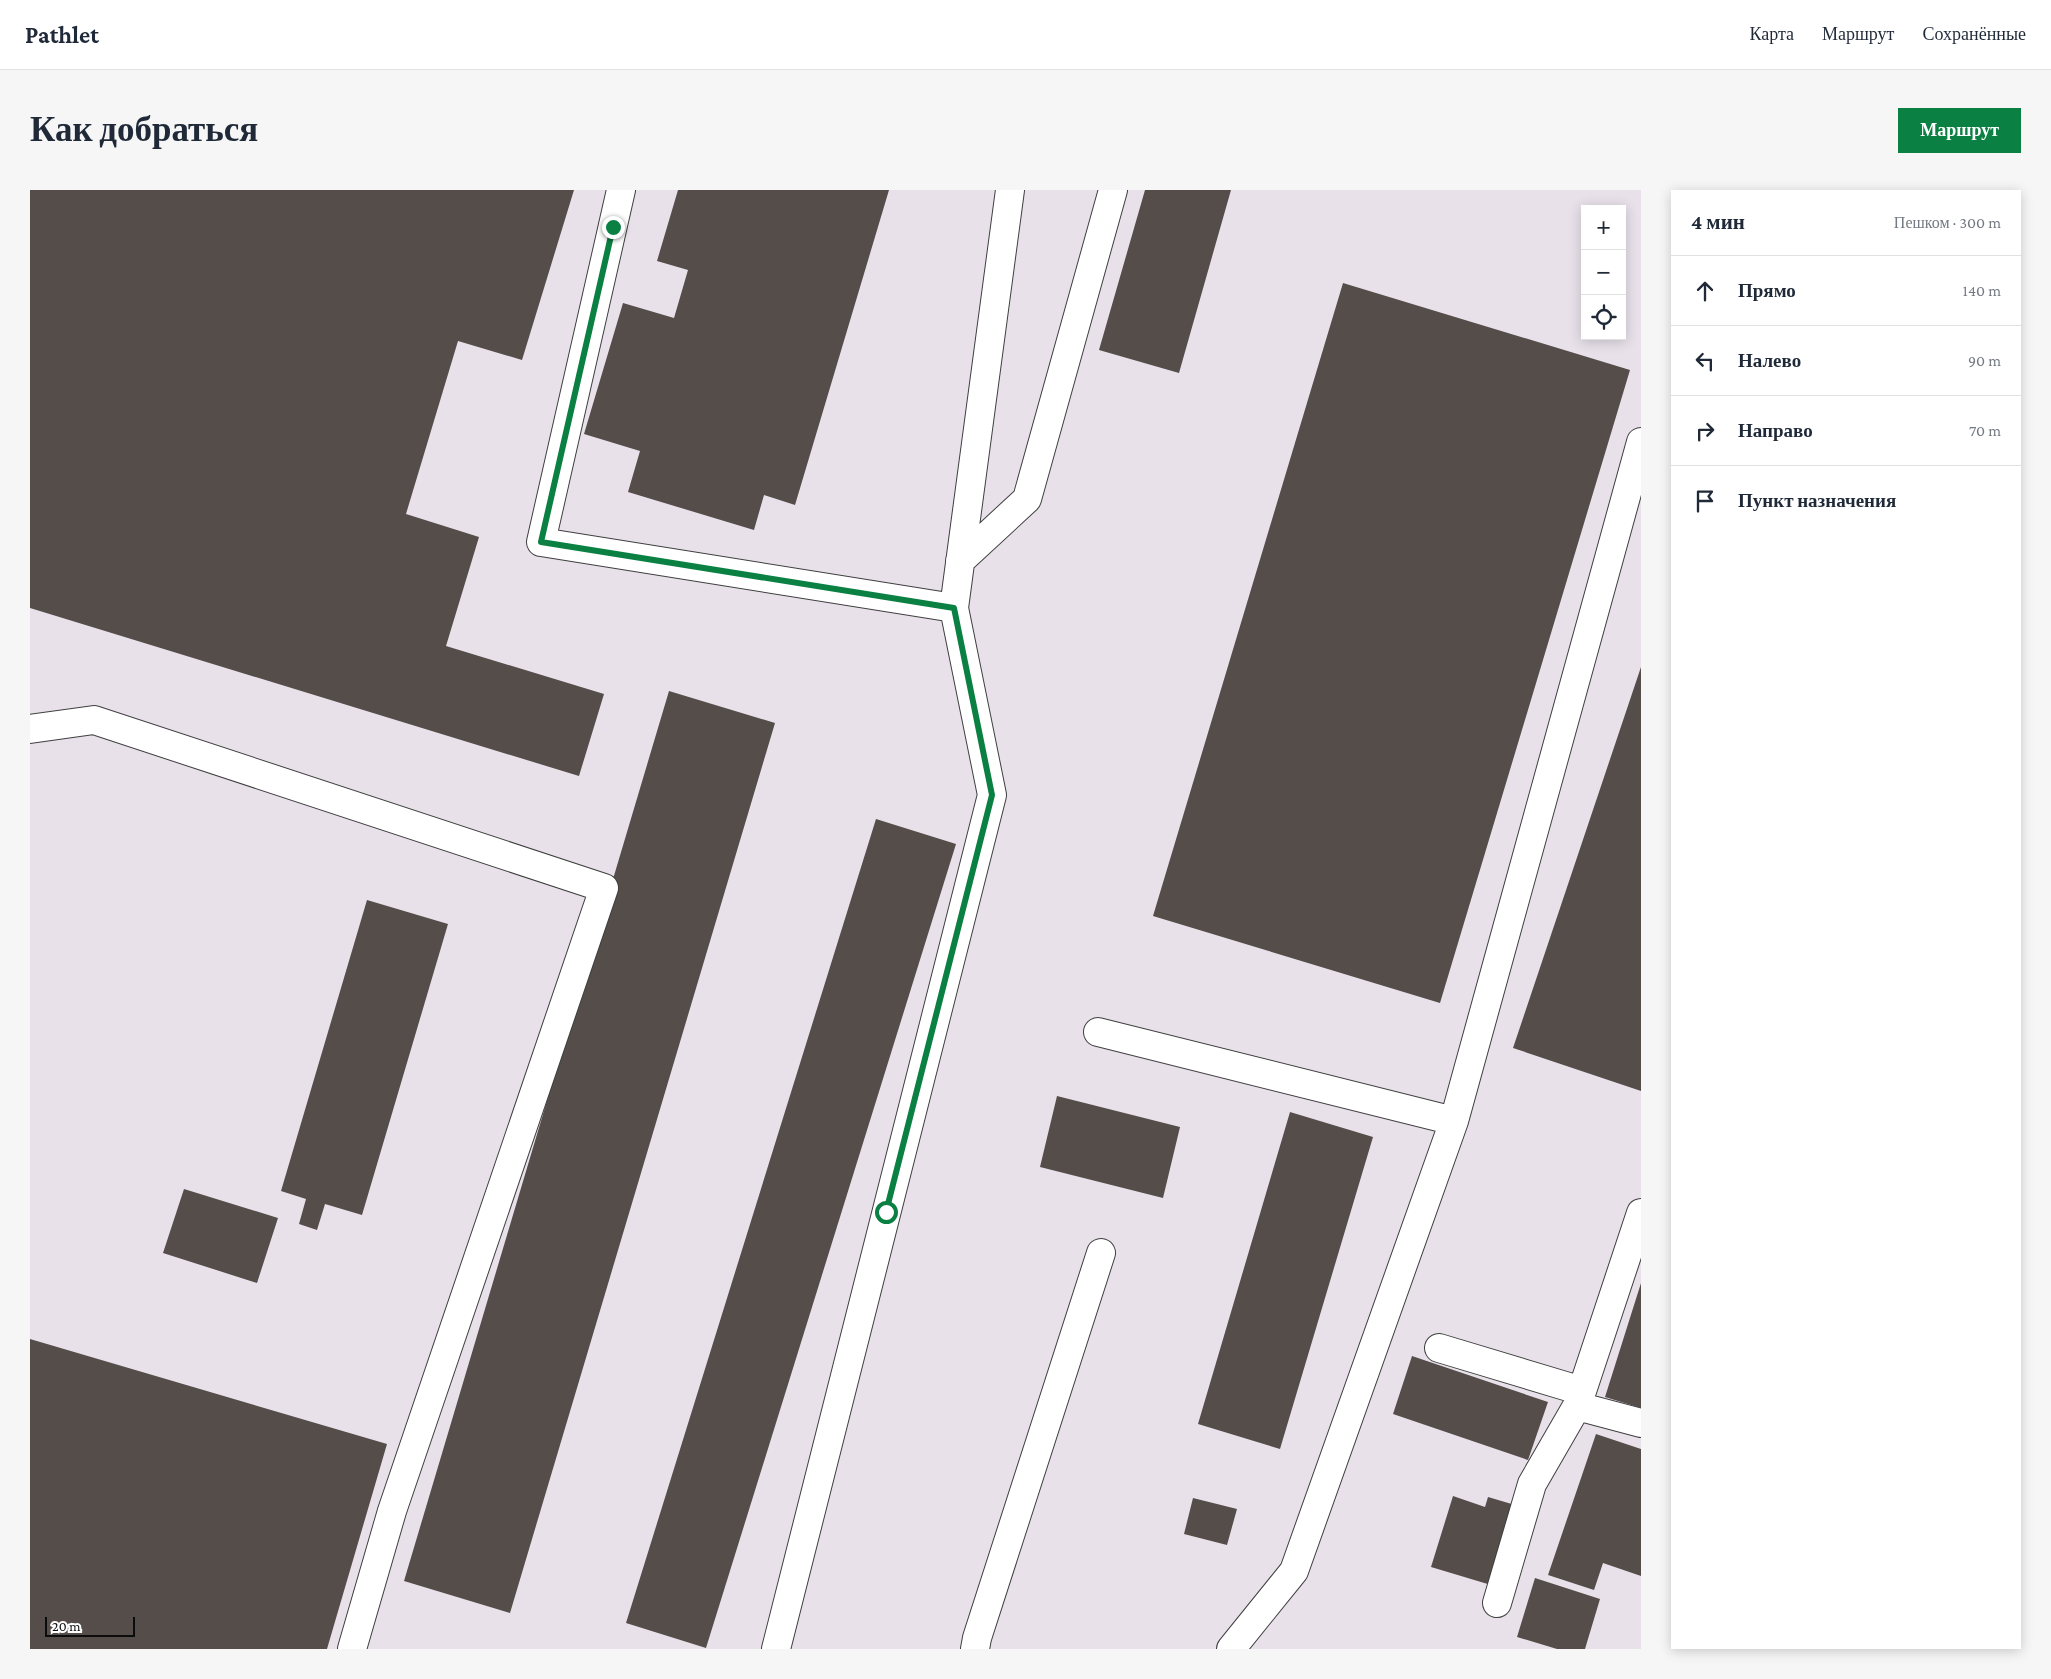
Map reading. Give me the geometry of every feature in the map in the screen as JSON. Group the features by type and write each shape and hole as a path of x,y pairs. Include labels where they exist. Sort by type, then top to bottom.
{"lane":[{"path":"621,190 541,542 954,608"},
{"path":"776,1649 992,795 954,608 1010,190"},
{"path":"960,561 1027,499 1114,190"},
{"path":"1231,1649 1294,1571 1454,1121 1641,442"},
{"path":"30,729 94,720 604,888 392,1511 352,1649"},
{"path":"1098,1032 1454,1121"},
{"path":"1497,1603 1532,1484 1580,1399 1641,1213"},
{"path":"975,1649 1101,1253"},
{"path":"1439,1348 1641,1423"}],"shaded area":[{"path":"30,190 1641,190 1641,1649 30,1649"}],"building":[{"path":"30,190 574,190 522,360 458,341 406,514 479,537 446,646 604,694 579,776 30,608"},
{"path":"678,190 889,190 795,505 764,495 754,530 628,492 640,451 584,434 623,303 674,318 688,270 657,261"},
{"path":"1145,190 1231,190 1179,373 1099,350"},
{"path":"1343,283 1630,370 1440,1003 1153,916"},
{"path":"1641,667 1641,1091 1513,1048"},
{"path":"669,691 775,723 510,1613 404,1581"},
{"path":"876,819 956,844 706,1648 626,1623"},
{"path":"367,900 448,924 362,1215 325,1204 317,1230 299,1224 306,1199 281,1191"},
{"path":"1057,1096 1180,1127 1163,1198 1040,1167"},
{"path":"1290,1112 1373,1137 1280,1449 1198,1424"},
{"path":"184,1189 278,1218 257,1283 163,1253"},
{"path":"1641,1283 1641,1408 1605,1397"},
{"path":"30,1339 387,1444 327,1649 30,1649"},
{"path":"1412,1356 1548,1402 1528,1460 1393,1414"},
{"path":"1596,1434 1641,1449 1641,1576 1603,1563 1594,1590 1548,1575"},
{"path":"1453,1496 1485,1507 1488,1497 1515,1505 1491,1585 1431,1567"},
{"path":"1193,1498 1237,1509 1227,1545 1184,1534"},
{"path":"1535,1578 1600,1599 1585,1649 1557,1649 1517,1637"}],"route":[{"path":"613,227 541,542 954,608 992,795 886,1212"}]}
